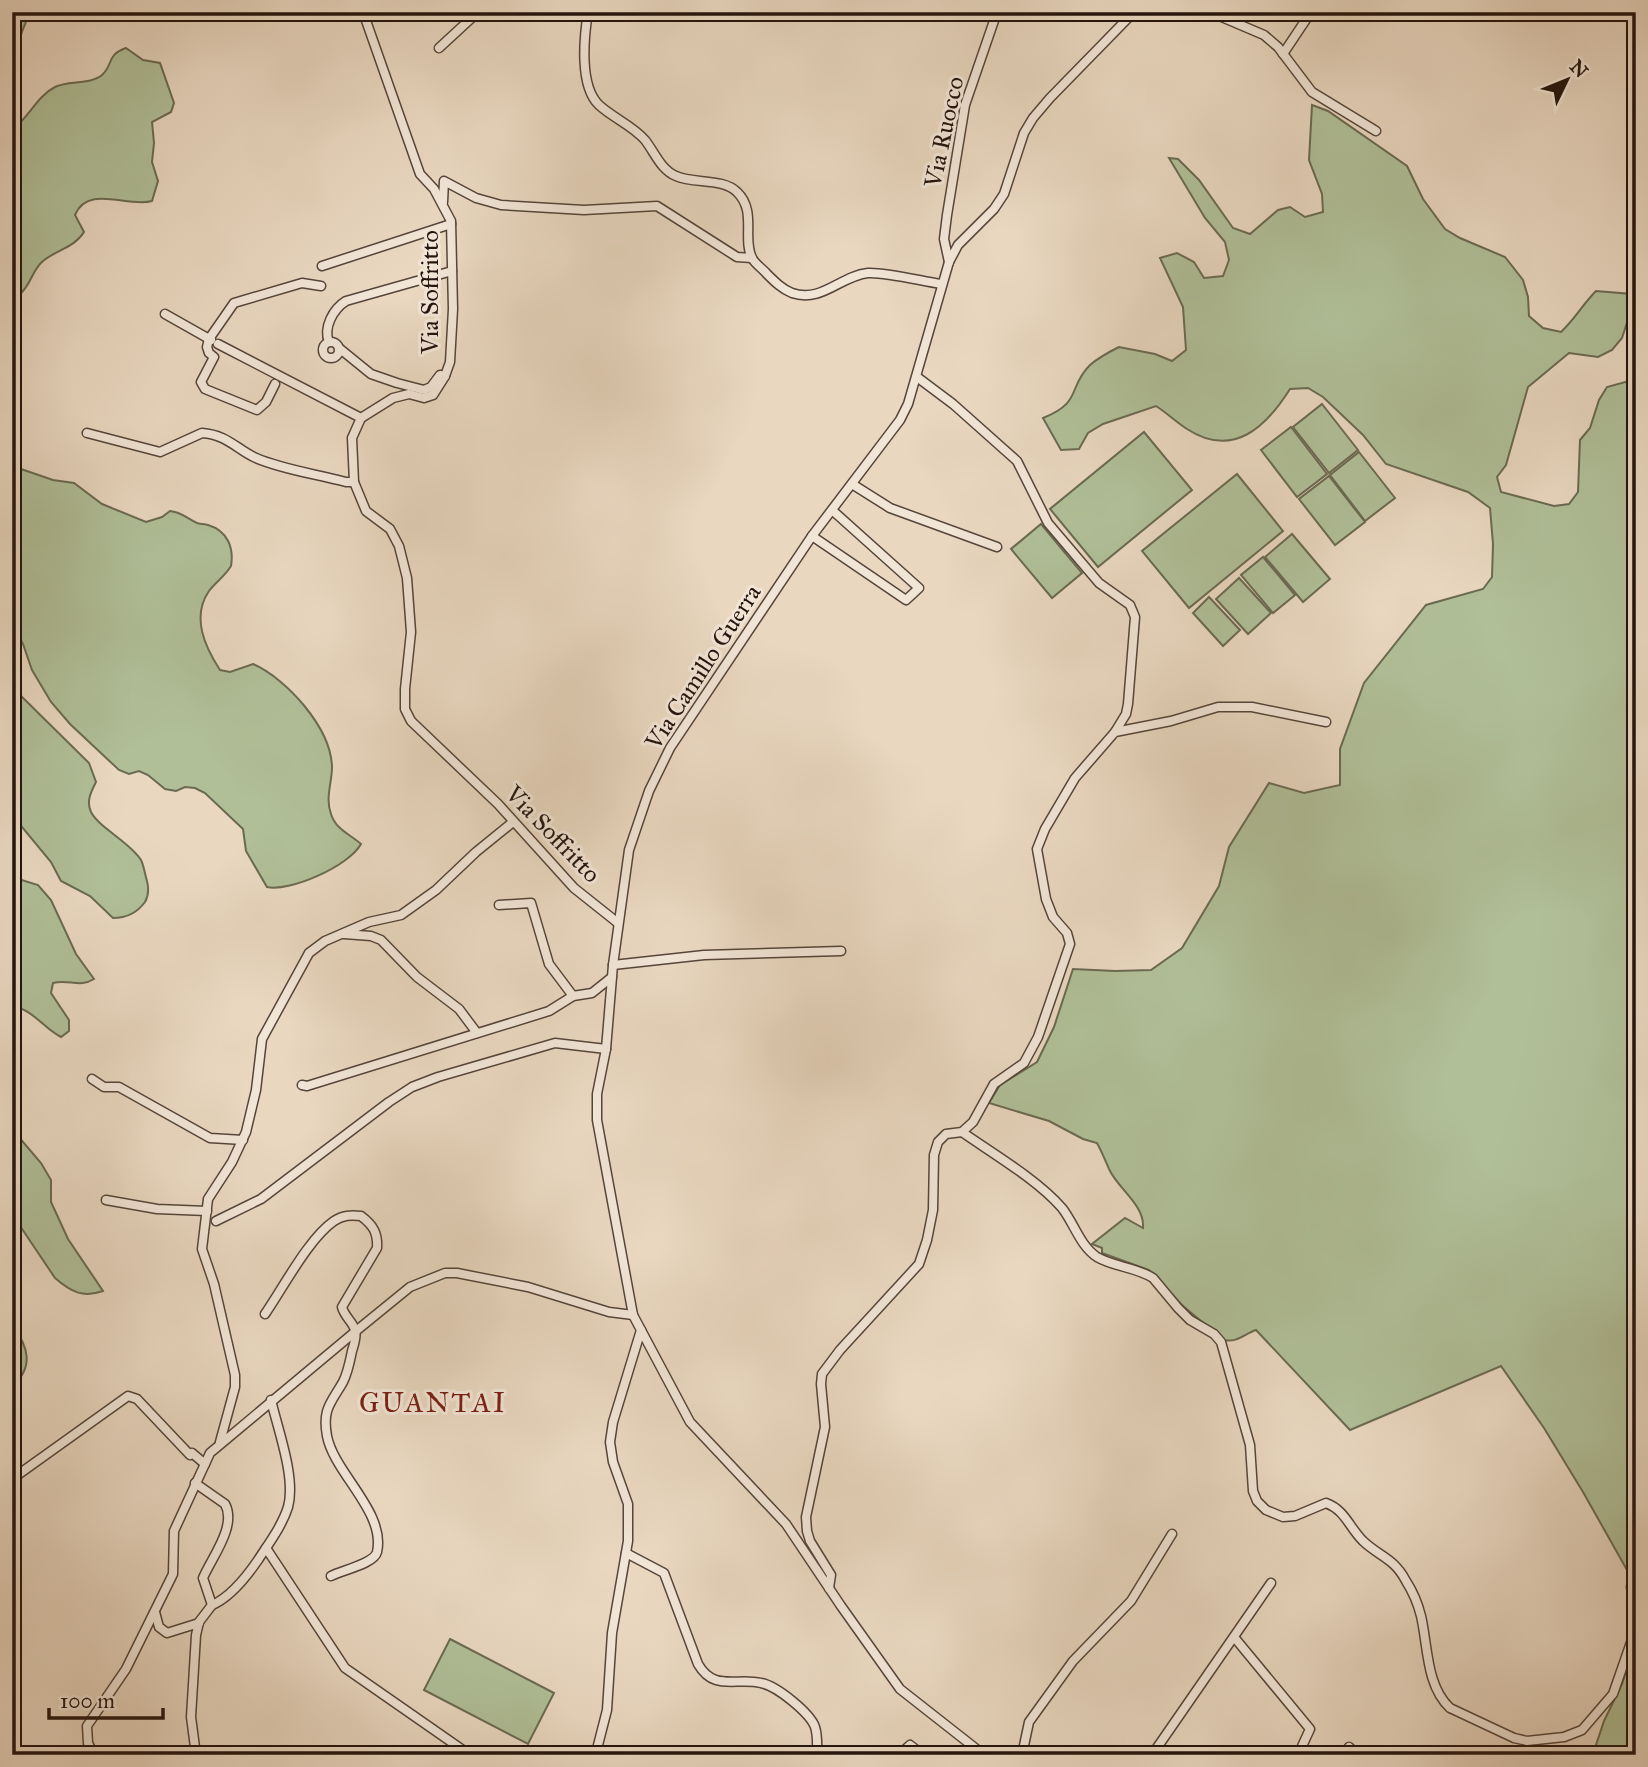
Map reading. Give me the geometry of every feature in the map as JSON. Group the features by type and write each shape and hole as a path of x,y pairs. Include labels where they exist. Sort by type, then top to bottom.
{"street":[{"name":"Via Soffritto","path":"363,12 419,174 434,189 451,224 452,347 445,376 433,395 424,398 409,394 400,395 360,418 352,438 354,482 366,511 390,529 399,547 407,578 411,632 405,709 411,721 485,791 574,888 618,923"},
{"path":"439,48 478,12"},
{"path":"588,12 585,72 590,95 645,140 669,173 679,178 729,186 738,192 749,218 752,258"},
{"name":"Via Ruocco","path":"949,262 944,239 965,105 997,12"},
{"path":"949,262 958,245 994,209 1004,194 1024,133 1033,118 1134,12"},
{"path":"1210,12 1264,35 1283,54 1312,92 1376,131"},
{"path":"1283,54 1311,12"},
{"path":"443,205 443,181 476,198 501,205 584,210 657,206 737,257 752,258 784,289 807,296 821,294 853,278 870,273 942,284"},
{"path":"323,266 451,224"},
{"name":"Via Camillo Guerra","path":"949,262 917,377 900,421 812,536 670,748 649,791 629,850 613,965 606,1049 597,1094 597,1120 633,1315 690,1422 786,1524 900,1689 984,1755"},
{"path":"339,348 337,356 332,358 327,357 323,350 328,342 328,324 340,304 452,271"},
{"path":"275,384 266,402 257,410 205,389 201,382 214,357 207,347 214,341 229,309 241,299 302,283 321,286"},
{"path":"165,314 360,418"},
{"path":"328,342 336,344 371,374 388,381 424,390 440,375 445,376"},
{"path":"917,377 953,404 1017,461 1048,523 1099,583 1125,600 1135,617 1126,713 1115,732 1075,778 1045,828 1037,849 1049,908 1067,933 1070,944 1043,1025 1024,1063 994,1084 980,1113 962,1132"},
{"path":"87,433 160,452 202,433 209,434 228,440 253,457 266,462 354,482"},
{"path":"852,484 890,508 997,547"},
{"path":"812,536 905,600 919,588 832,510"},
{"path":"1115,732 1171,721 1218,707 1252,707 1326,722"},
{"path":"220,1442 235,1387 234,1366 202,1249 208,1199 243,1140 253,1107 262,1039 309,953 325,941 369,922 401,915 436,890 513,822"},
{"path":"499,905 531,903 549,964 573,996"},
{"path":"341,934 371,936 381,940 417,977 459,1009 477,1033"},
{"path":"613,965 704,954 841,951"},
{"path":"302,1086 549,1011 573,996 592,993 612,977"},
{"path":"216,1221 261,1199 412,1087 555,1044 606,1049"},
{"path":"92,1079 104,1087 119,1087 210,1138 243,1140"},
{"path":"829,1588 831,1575 807,1531 806,1517 825,1427 822,1374 840,1350 919,1264 933,1210 934,1155 938,1142 946,1133 962,1132 1038,1186 1061,1208 1095,1256 1153,1278 1190,1320 1214,1334 1224,1350 1250,1445 1253,1491 1257,1501 1266,1510 1283,1517 1295,1516 1325,1503 1336,1507 1365,1543 1391,1559 1415,1599 1433,1677 1440,1696 1450,1707 1514,1738 1527,1741 1564,1737 1581,1730 1613,1695 1636,1628"},
{"path":"106,1200 157,1209 207,1212"},
{"path":"265,1314 325,1229 344,1216 361,1216 374,1227 378,1240 377,1248 342,1307 356,1331 348,1371 327,1406 326,1420 327,1438 338,1463 372,1521 377,1552 369,1562 331,1576"},
{"path":"94,1755 86,1735 87,1726 126,1669 173,1574 174,1531 195,1483 210,1453 220,1442 271,1400 410,1287 445,1273 528,1287 609,1312 633,1315"},
{"path":"598,1755 597,1749 607,1710 612,1633 626,1553 628,1504 613,1462 610,1442 613,1422 641,1330"},
{"path":"12,1479 128,1396 137,1399 190,1455 192,1453 205,1464"},
{"path":"196,1755 191,1717 199,1623 212,1605 223,1599 248,1574 287,1509 290,1485 271,1400"},
{"path":"195,1483 219,1499 227,1508 222,1541 204,1578 212,1605"},
{"path":"1022,1755 1029,1722 1073,1661 1131,1601 1172,1534"},
{"path":"266,1548 345,1668 470,1755"},
{"path":"626,1553 664,1573 698,1664 706,1675 719,1682 760,1682 772,1686 811,1719 816,1728 817,1755"},
{"path":"1152,1755 1271,1583"},
{"path":"155,1612 159,1627 167,1633 199,1623"},
{"path":"1234,1637 1310,1729 1298,1755"},
{"path":"899,1755 910,1745 923,1755"},
{"path":"1349,1747 1357,1755"}],"green space":[{"path":"12,12 29,14 18,42 12,44"},
{"path":"126,48 143,60 160,63 174,103 171,112 152,122 152,162 158,181 152,201 99,199 81,206 75,215 84,232 80,237 43,261 20,294 12,292 12,130 49,91 60,85 97,78 106,71 113,57"},
{"path":"1312,105 1328,111 1407,166 1423,199 1445,229 1505,257 1523,280 1528,297 1529,316 1543,328 1561,332 1596,291 1632,294 1633,304 1622,338 1612,350 1598,357 1569,353 1528,387 1506,465 1497,477 1501,492 1554,506 1569,504 1578,492 1580,440 1590,428 1599,400 1607,387 1636,379 1636,1586 1544,1428 1501,1366 1350,1430 1256,1330 1237,1339 1224,1340 1183,1306 1149,1270 1102,1253 1102,1248 1092,1244 1125,1218 1143,1228 1140,1212 1113,1176 1097,1143 1083,1139 1049,1121 989,1103 1000,1085 1037,1062 1054,1027 1073,969 1151,970 1182,948 1219,886 1229,847 1269,783 1304,793 1340,785 1340,749 1364,683 1426,605 1483,589 1492,577 1490,508 1468,492 1386,464 1363,435 1323,397 1308,388 1290,389 1259,426 1233,440 1219,441 1204,437 1187,429 1156,406 1103,424 1088,433 1079,449 1061,450 1043,418 1064,406 1090,365 1119,347 1155,354 1172,361 1186,350 1183,307 1160,258 1177,253 1194,262 1204,278 1223,276 1229,260 1225,242 1205,218 1169,158 1178,159 1199,180 1233,228 1250,234 1278,210 1290,207 1305,217 1323,212 1322,194 1309,160"},
{"path":"1322,404 1358,450 1329,473 1293,427"},
{"path":"1291,427 1327,474 1297,497 1261,450"},
{"path":"1144,432 1192,490 1098,567 1050,509"},
{"path":"1359,452 1395,498 1365,521 1330,475"},
{"path":"12,462 21,469 53,480 74,483 102,504 146,522 162,517 170,511 215,528 225,536 230,547 231,566 209,591 204,601 201,621 205,642 220,670 230,672 253,664 280,681 316,721 330,752 331,814 340,828 361,844 344,861 304,881 267,887 246,851 243,829 205,793 185,787 176,791 165,789 139,771 129,774 119,770 70,724 51,702 32,670 23,644 12,624"},
{"path":"1237,474 1283,531 1189,608 1142,551"},
{"path":"1329,476 1365,522 1335,545 1299,499"},
{"path":"1041,524 1082,573 1052,598 1011,549"},
{"path":"1292,534 1330,579 1303,602 1265,557"},
{"path":"1263,557 1295,595 1273,613 1241,575"},
{"path":"1239,578 1271,613 1248,634 1216,599"},
{"path":"1209,597 1240,630 1223,646 1193,613"},
{"path":"12,687 89,763 96,782 89,800 91,812 141,860 148,894 142,906 130,914 113,918 90,896 61,881 51,862 12,815"},
{"path":"12,877 38,885 51,900 76,954 94,979 84,983 53,983 51,993 69,1020 69,1031 61,1037 31,1014 12,1007"},
{"path":"12,1129 41,1163 51,1180 51,1202 68,1239 103,1291 83,1294 66,1287 55,1278 12,1214"},
{"path":"12,1326 22,1341 27,1357 24,1372 12,1386"},
{"path":"450,1639 554,1693 528,1744 424,1690"},
{"path":"1636,1640 1636,1755 1598,1755 1595,1748 1604,1721 1622,1684"}],"district":[{"name":"GUANTAI","path":"433,1402"}]}
